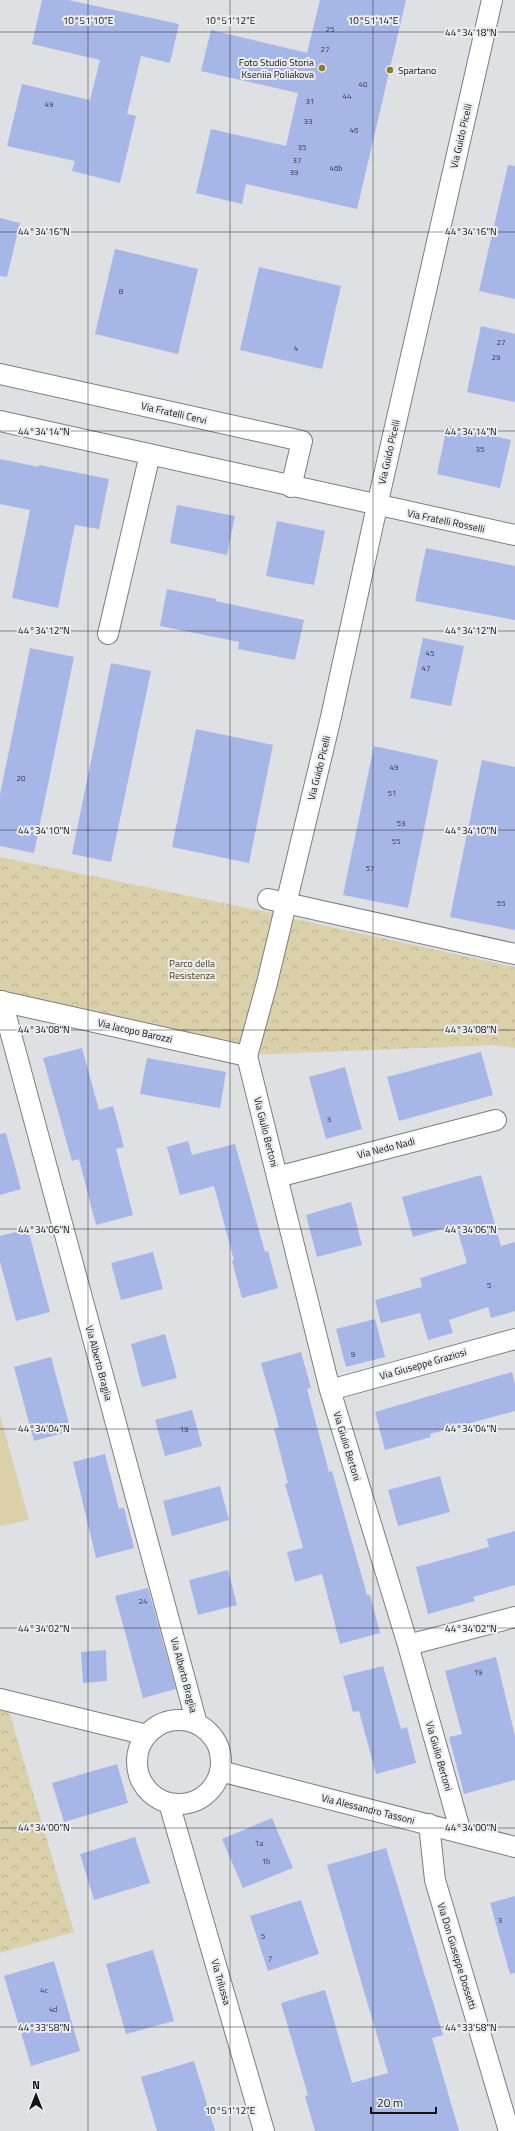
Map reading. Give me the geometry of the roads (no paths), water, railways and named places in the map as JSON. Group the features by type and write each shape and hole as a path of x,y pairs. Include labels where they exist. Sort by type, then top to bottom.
{"street":[{"name":"Via Guido Picelli","path":"246,1056 267,983 277,901 331,717 377,506 492,0"},
{"name":"Via Fratelli Cervi","path":"0,374 302,441 292,487"},
{"path":"0,422 150,454 377,506"},
{"path":"108,634 150,454"},
{"name":"Via Fratelli Rosselli","path":"377,506 515,535"},
{"path":"277,901 515,954"},
{"name":"Via Jacopo Barozzi","path":"1,1001 246,1056"},
{"name":"Via Alberto Braglia","path":"1,1001 197,1724"},
{"name":"Via Giulio Bertoni","path":"246,1056 330,1390 408,1645 461,1833"},
{"name":"Via Nedo Nadi","path":"277,1177 496,1120"},
{"name":"Via Giuseppe Graziosi","path":"330,1390 515,1339"},
{"path":"408,1645 515,1617"},
{"path":"0,1699 108,1726 143,1743"},
{"path":"184,1720 197,1724 209,1732 216,1743 221,1757 220,1771 215,1783 207,1793 196,1800 176,1803 156,1797 146,1788 140,1776 137,1763 143,1743 157,1726 170,1721 184,1720"},
{"name":"Via Alessandro Tassoni","path":"220,1771 515,1847"},
{"name":"Via Trilussa","path":"176,1803 178,1833 264,2131"},
{"name":"Via Don Giuseppe Dossetti","path":"429,1824 435,1880 509,2131"}],"place":[{"name":"Foto Studio Storia Kseniia Poliakova","path":"322,68"},
{"name":"Spartano","path":"390,70"}],"park label":[{"name":"Parco della Resistenza","path":"192,968"}]}
